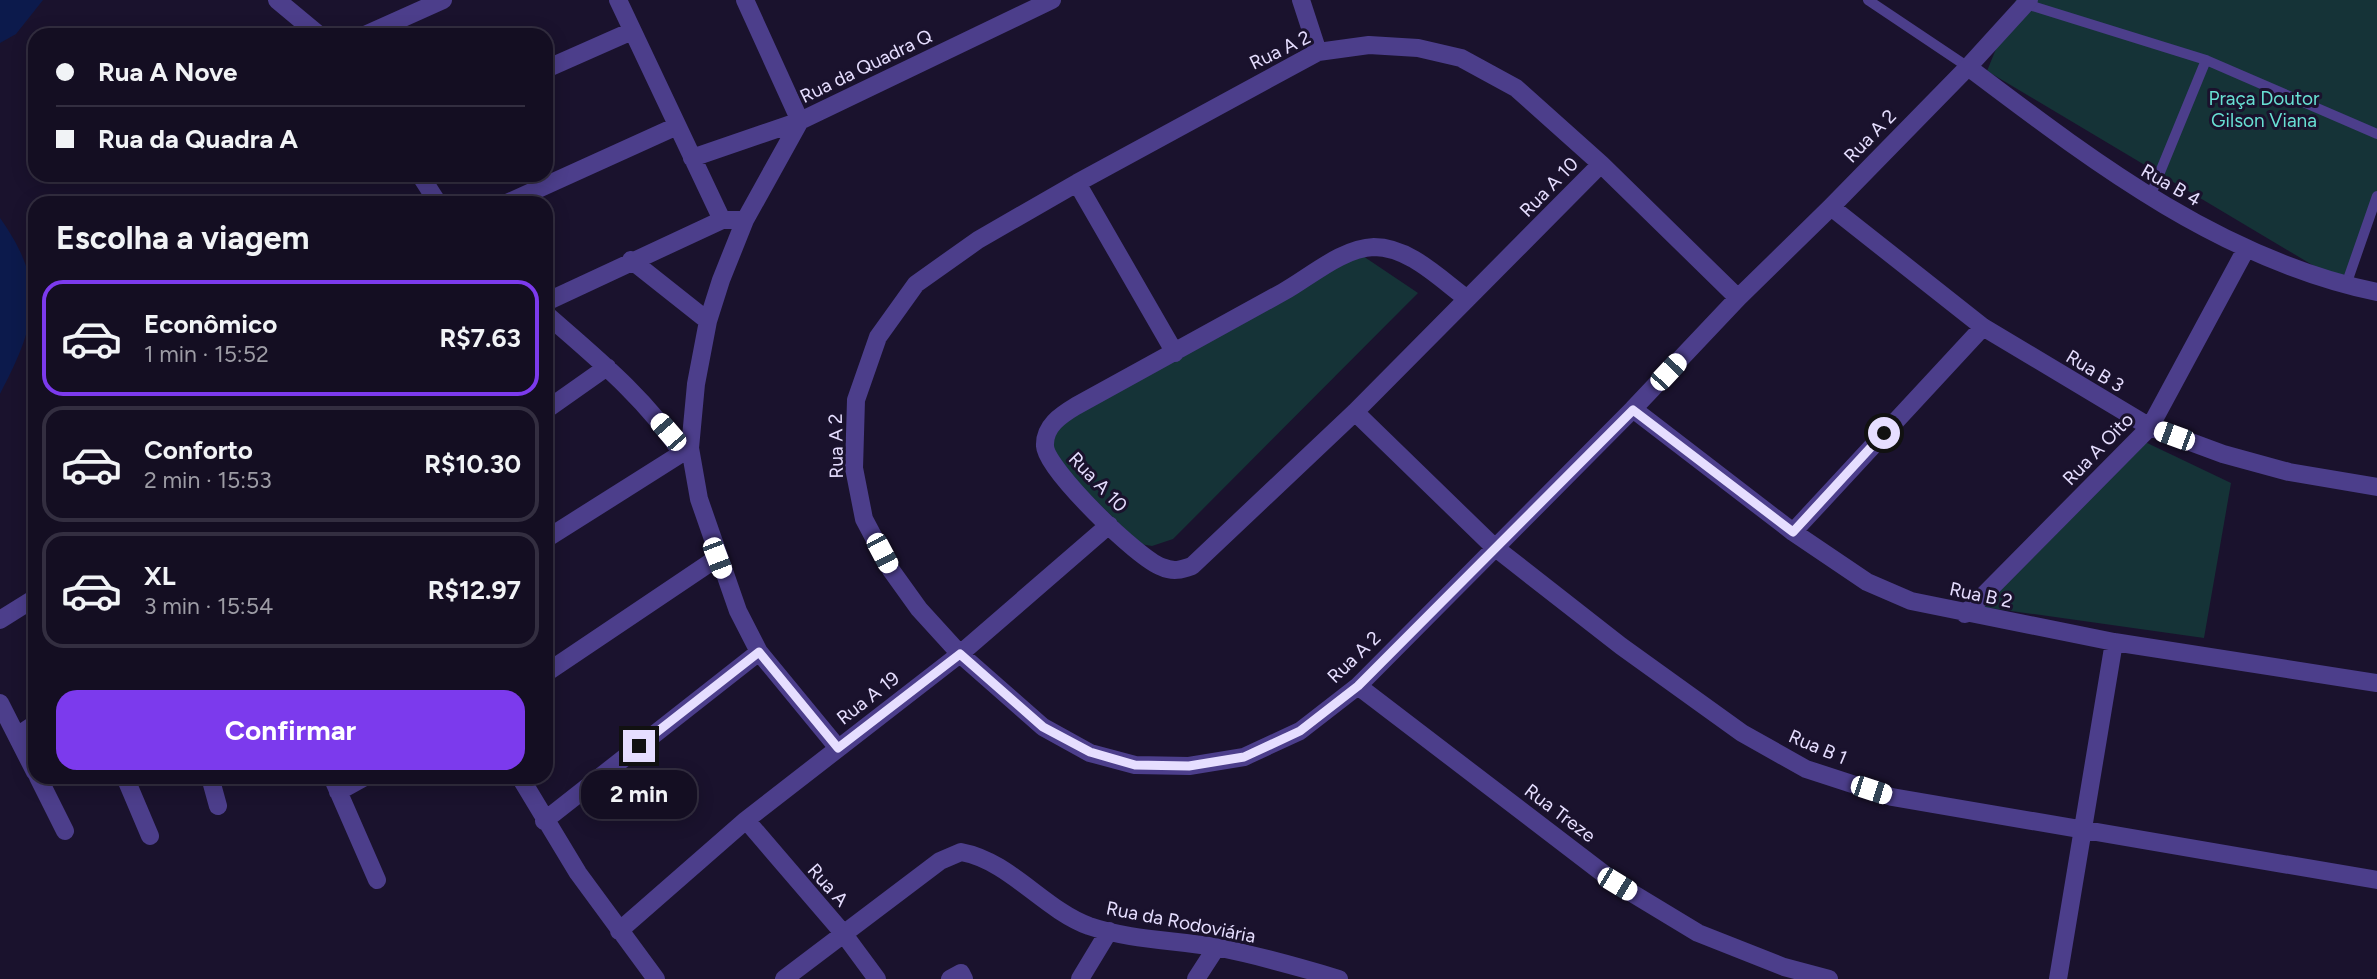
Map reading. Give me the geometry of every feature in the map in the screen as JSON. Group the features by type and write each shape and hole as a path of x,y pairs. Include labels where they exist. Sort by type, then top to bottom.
{"street":[{"path":"277,0 311,28"},
{"path":"381,28 443,0"},
{"path":"618,0 722,220"},
{"name":"Rua da Quadra Q","path":"692,158 800,121 1052,0"},
{"path":"1301,0 1318,52"},
{"path":"752,2 800,121 746,220 720,280 708,321 686,450 717,558 738,611 759,652 838,748"},
{"name":"Rua A 2","path":"1738,298 1601,164 1516,88 1461,58 1418,48 1369,45 1318,52 978,240 916,284 878,337 856,400 854,468 864,519 891,570 919,609 960,654 1043,727 1090,752 1135,765 1189,766 1244,757 1300,731 1358,686 1493,546 1633,410 1738,298 1968,67 2027,2"},
{"path":"553,66 632,31"},
{"name":"Rua B 4","path":"1968,67 2081,153 2149,198 2246,249 2346,285 2377,292"},
{"path":"553,182 677,125"},
{"name":"Rua A 10","path":"1466,298 1414,260 1393,249 1371,247 1347,253 1058,417 1047,431 1046,455 1055,470 1109,525 1160,567 1177,571 1192,566 1354,412 1601,164"},
{"path":"522,196 553,182"},
{"path":"1077,183 1175,353"},
{"name":"Rua B 3","path":"1831,207 1983,327 2150,428 2223,454 2289,472 2377,487"},
{"path":"553,299 722,220 746,220"},
{"name":"Rua A Oito","path":"1965,614 2150,428 2246,249"},
{"path":"631,260 708,321"},
{"path":"553,320 607,367 686,450"},
{"path":"1793,532 1983,327"},
{"path":"553,405 607,367"},
{"name":"Rua B 2","path":"1633,410 1793,532 1867,582 1911,601 2114,642 2377,683"},
{"name":"Rua B 1","path":"1354,412 1493,546 1621,646 1742,733 1807,769 1892,797 2377,880"},
{"path":"553,536 686,450"},
{"name":"Rua A 19","path":"619,931 746,820 960,654 1109,525"},
{"path":"553,668 717,558"},
{"path":"0,620 28,602"},
{"path":"2058,979 2114,642"},
{"path":"544,821 759,652"},
{"name":"Rua Treze","path":"1358,686 1617,884 1698,933 1784,967 1829,979"},
{"path":"0,703 28,758"},
{"path":"17,736 28,729"},
{"path":"41,784 65,831"},
{"path":"128,784 150,836"},
{"path":"212,784 218,806"},
{"path":"335,784 377,880"},
{"path":"524,784 544,821 619,931 656,979"},
{"name":"Rua A","path":"746,820 844,933 877,979"},
{"name":"Rua da Rodoviária","path":"844,933 950,855 961,852 985,860 1067,914 1109,931 1216,947 1316,976 1339,979"},
{"path":"1080,979 1109,931"},
{"path":"784,979 844,933"},
{"path":"1196,979 1216,947"}],"lane":[{"path":"1868,0 1968,67"},
{"path":"2027,2 2206,60 2377,134"},
{"path":"2149,198 2206,60"},
{"path":"2346,285 2377,195"}],"green space":[{"name":"Praça Doutor Gilson Viana","path":"2016,0 2377,0 2377,196 2346,285 1987,71"},
{"path":"1360,254 1418,293 1173,539 1152,546 1140,544 1050,455 1054,421"},
{"path":"2143,441 2231,483 2204,638 1976,606"}],"water":[{"path":"0,0 43,0 16,34 0,43"},
{"path":"0,218 15,242 28,274 28,326 22,347 0,394"}],"route":[{"path":"639,746 759,652 838,748 960,654 1043,727 1090,752 1135,765 1189,766 1244,757 1300,731 1358,686 1493,546 1633,410 1793,532 1884,433"}]}
